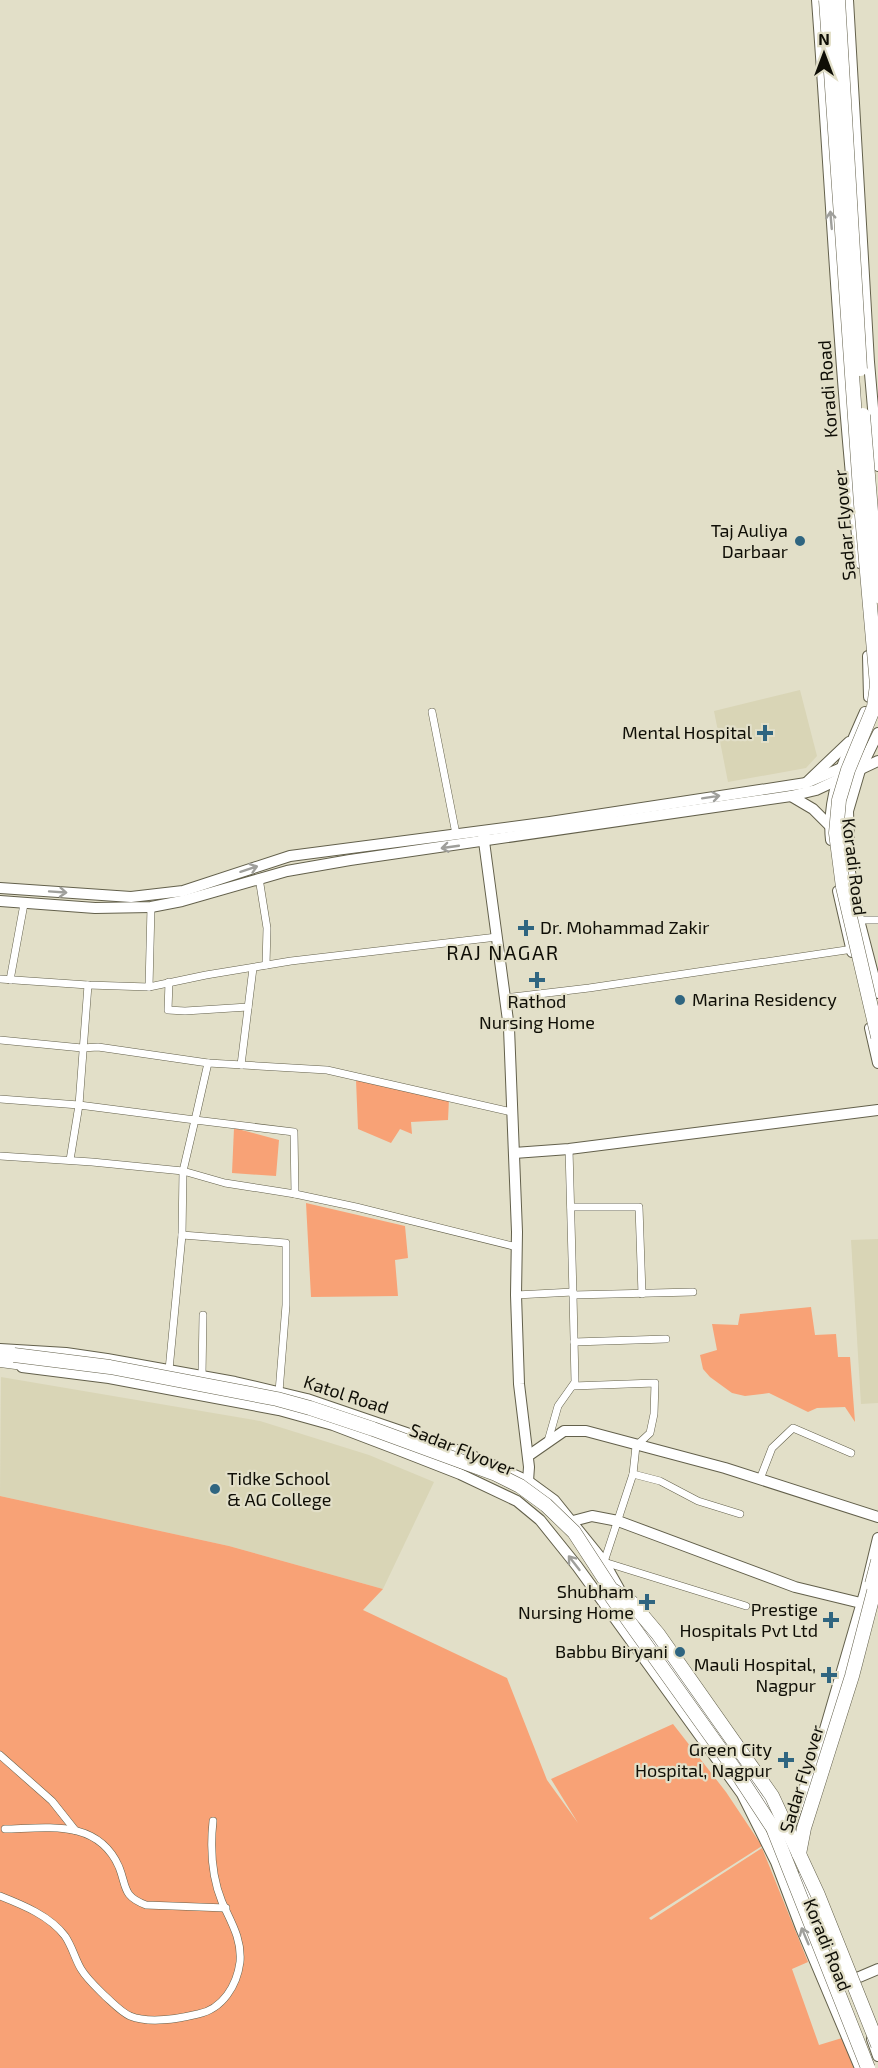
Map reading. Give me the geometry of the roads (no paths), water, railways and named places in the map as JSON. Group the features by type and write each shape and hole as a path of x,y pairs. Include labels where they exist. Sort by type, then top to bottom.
{"highway":[{"name":"Sadar Flyover","path":"826,0 859,481 877,685 874,707 848,770 839,800 836,833 843,887 878,1037"},
{"name":"Sadar Flyover","path":"838,0 860,363 878,596"},
{"path":"878,716 862,752 847,796 842,834 848,888 878,1017"},
{"name":"Sadar Flyover","path":"5,1357 110,1373 285,1406 353,1426 456,1464 505,1485 541,1508 581,1551 733,1767 773,1828 788,1879 868,2068"},
{"name":"Sadar Flyover","path":"5,1357 110,1367 277,1399 310,1408 496,1474 520,1486 546,1505 574,1532 612,1589 631,1602 658,1634 772,1796 818,1895 878,2045"},
{"name":"Sadar Flyover","path":"788,1879 801,1825 850,1670 878,1561"},
{"name":"Sadar Flyover","path":"875,2068 806,1897 798,1875 798,1857 804,1828 852,1676 878,1576"}],"main road":[{"name":"Koradi Road","path":"817,0 837,300 870,691 868,705 841,769 830,809 829,825 843,920 878,1063"},
{"path":"848,0 878,466"},
{"path":"837,300 866,298"},
{"path":"867,756 878,732"},
{"path":"806,783 854,738"},
{"path":"0,901 95,908 151,907 182,901 287,871 464,845 483,835 806,783 841,769 878,750"},
{"name":"Koradi Road","path":"867,756 860,770 848,811 850,872 859,920 878,993"},
{"path":"0,888 131,897 183,891 290,856 456,834 483,835 791,796 816,790 878,761"},
{"path":"791,796 813,809 829,825"},
{"path":"483,835 509,1028 519,1383 529,1467 528,1481 517,1501"},
{"path":"514,1153 569,1149 878,1110"},
{"name":"Katol Road","path":"5,1357 86,1356 202,1375 307,1399 468,1454 528,1481 554,1500 604,1562 635,1615 765,1801 795,1858 878,2056"},
{"name":"Katol Road","path":"5,1357 279,1410 333,1425 460,1474 517,1501 540,1520 577,1566 742,1794 763,1835"},
{"path":"528,1456 564,1431 586,1431 760,1479 878,1517"},
{"path":"573,1521 592,1516 618,1521 795,1587 862,1604 877,1601"},
{"path":"776,1862 821,1743 866,1592 878,1538"},
{"path":"866,1592 877,1601"},
{"path":"788,1879 856,1677 877,1601"},
{"path":"765,1801 791,1803 801,1797"},
{"name":"Koradi Road","path":"763,1835 776,1862 788,1879 828,1990 860,2068"},
{"path":"828,1990 878,1969"}],"street":[{"path":"432,712 456,834"},
{"path":"259,878 267,928 266,965"},
{"path":"10,980 24,904"},
{"path":"149,987 151,907"},
{"path":"859,920 878,920"},
{"path":"0,979 149,987 266,965 497,937"},
{"path":"506,998 866,948"},
{"path":"241,1065 253,968"},
{"path":"169,982 168,1010 186,1011 248,1006"},
{"path":"70,1160 79,1105 88,985"},
{"path":"0,1040 82,1048 98,1047 208,1064 327,1070 513,1112"},
{"path":"169,1370 182,1235 183,1171 208,1064"},
{"path":"0,1100 79,1105 294,1132 295,1194"},
{"path":"545,1444 549,1440 550,1429 558,1406 575,1382 569,1149"},
{"path":"0,1156 183,1171 225,1183 295,1194 516,1246"},
{"path":"572,1208 639,1207 642,1294"},
{"path":"182,1235 286,1243 286,1305 279,1392"},
{"path":"516,1295 693,1292"},
{"path":"202,1375 203,1315"},
{"path":"574,1342 666,1339"},
{"path":"573,1386 655,1383 654,1414 650,1433 636,1446 633,1474 604,1562 746,1606"},
{"path":"760,1479 772,1448 793,1428 851,1453"},
{"path":"633,1474 660,1481 698,1501 740,1514"},
{"path":"0,1755 52,1800 75,1830"},
{"path":"0,1896 21,1905 52,1924 65,1936 82,1970 115,2006 130,2016 156,2020 205,2013 230,1993 237,1978 240,1959 240,1940 226,1908 212,1864 213,1821"},
{"path":"5,1829 68,1827 100,1842 109,1850 119,1866 127,1895 146,1905 226,1908"}],"place":[{"name":"Taj Auliya Darbaar","path":"800,541"},
{"name":"Mental Hospital","path":"765,733"},
{"name":"Dr. Mohammad Zakir","path":"526,928"},
{"name":"Rathod Nursing Home","path":"537,980"},
{"name":"Marina Residency","path":"680,1000"},
{"name":"Tidke School & AG College","path":"215,1489"},
{"name":"Shubham Nursing Home","path":"647,1602"},
{"name":"Prestige Hospitals Pvt Ltd","path":"831,1620"},
{"name":"Babbu Biryani","path":"680,1652"},
{"name":"Mauli Hospital, Nagpur","path":"829,1675"},
{"name":"Green City Hospital, Nagpur","path":"786,1760"}],"district":[{"name":"RAJ NAGAR","path":"503,953"}]}
